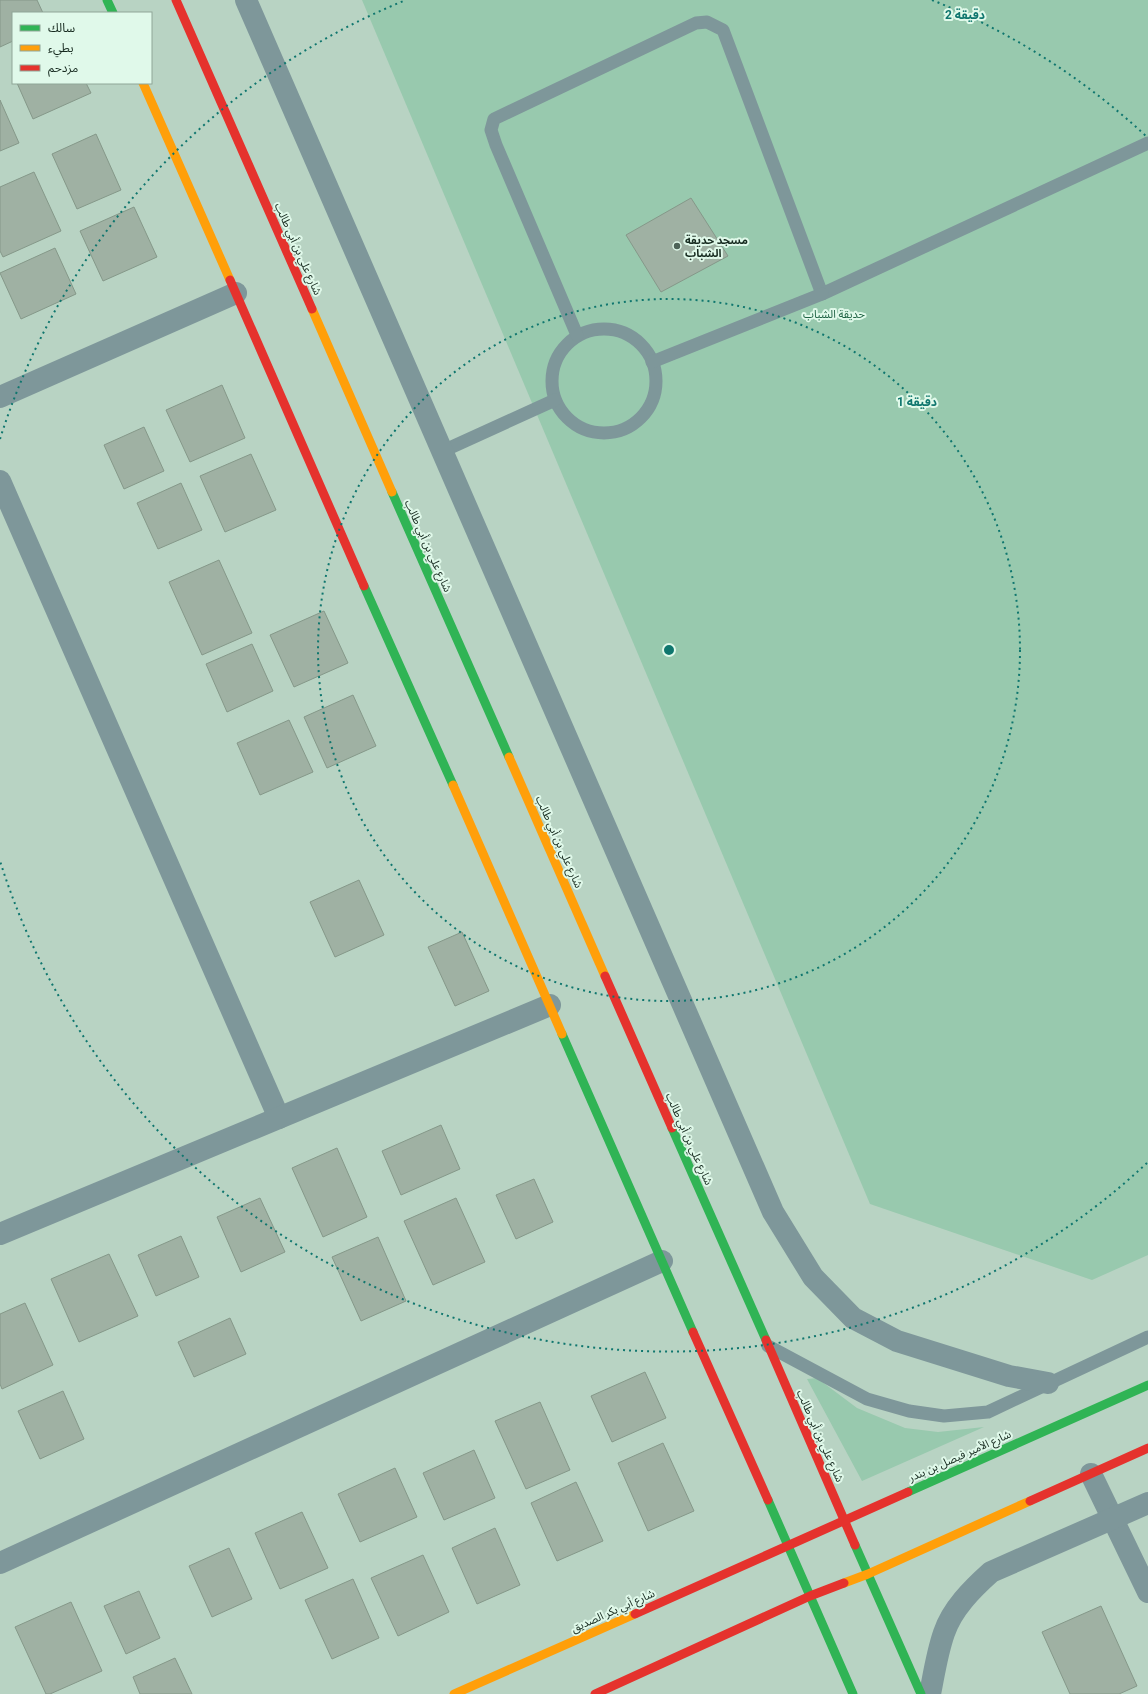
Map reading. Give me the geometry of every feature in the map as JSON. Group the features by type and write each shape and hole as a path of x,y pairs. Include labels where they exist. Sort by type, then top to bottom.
{"street":[{"path":"107,0 113,12"},
{"name":"شارع علي بن أبي طالب","path":"176,0 921,1694"},
{"path":"246,0 773,1212 813,1277 853,1318 897,1341 1009,1376 1048,1383"},
{"path":"144,84 550,1005 785,1548 810,1596 853,1694"},
{"path":"0,397 236,293"},
{"path":"0,480 5,507 279,1118"},
{"path":"0,1234 550,1005"},
{"path":"0,1563 662,1261"},
{"name":"شارع الأمير فيصل بن بندر","path":"785,1548 844,1520 1148,1385"},
{"path":"595,1694 810,1596 868,1574 1148,1448"},
{"path":"1091,1474 1148,1592"},
{"path":"930,1694 944,1632 958,1607 976,1586 991,1572 1148,1503"},
{"name":"شارع أبي بكر الصديق","path":"454,1694 785,1548"}],"lane":[{"path":"577,334 496,145 491,130 494,119 696,22 707,22 723,30 822,294"},
{"path":"652,362 822,294 1148,143"},
{"path":"604,328 628,334 648,351 652,362 656,374 654,399 640,420 617,432 592,432 586,429 570,420 555,400 552,375 560,351 577,334 604,328"},
{"path":"443,452 555,400"},
{"path":"767,1345 867,1399 909,1411 944,1416 988,1412 1148,1337"}],"green space":[{"name":"حديقة الشباب","path":"362,0 1148,0 1148,1255 1092,1280 870,1204"},
{"path":"817,1378 857,1408 905,1428 938,1432 984,1427 862,1481 807,1379"}],"building":[{"path":"0,0 37,0 43,12 12,12 12,41 0,47"},
{"path":"17,84 86,84 91,93 33,119"},
{"path":"0,100 19,143 0,151"},
{"path":"96,134 121,190 77,209 52,154"},
{"path":"34,172 61,231 3,257 0,251 0,187"},
{"name":"مسجد حديقة الشباب","path":"691,198 728,256 661,292 626,235"},
{"path":"134,207 157,257 103,281 80,231"},
{"path":"55,248 76,294 21,319 0,273"},
{"path":"222,385 245,438 190,462 166,410"},
{"path":"144,427 164,471 124,489 104,445"},
{"path":"251,454 276,510 225,532 200,476"},
{"path":"181,483 202,530 158,549 137,503"},
{"path":"219,560 252,633 202,655 169,582"},
{"path":"324,611 348,663 294,687 270,635"},
{"path":"252,644 273,691 227,712 206,664"},
{"path":"353,695 376,746 327,768 304,717"},
{"path":"289,720 313,772 260,795 237,743"},
{"path":"359,880 384,935 335,957 310,902"},
{"path":"462,932 489,991 455,1006 428,947"},
{"path":"441,1125 460,1169 401,1195 382,1151"},
{"path":"337,1148 367,1217 323,1237 292,1168"},
{"path":"534,1179 553,1222 516,1239 496,1195"},
{"path":"260,1198 285,1252 241,1272 217,1217"},
{"path":"456,1198 485,1262 433,1285 404,1221"},
{"path":"181,1236 199,1277 156,1296 138,1255"},
{"path":"378,1237 406,1301 361,1321 332,1257"},
{"path":"109,1254 138,1316 79,1342 51,1279"},
{"path":"25,1303 53,1365 2,1389 0,1384 0,1314"},
{"path":"230,1318 246,1354 194,1377 178,1342"},
{"path":"645,1372 666,1418 612,1442 591,1396"},
{"path":"63,1391 84,1439 40,1459 18,1411"},
{"path":"540,1402 570,1470 526,1489 495,1421"},
{"path":"663,1443 694,1511 648,1531 618,1463"},
{"path":"474,1450 495,1498 444,1520 423,1473"},
{"path":"395,1468 417,1517 360,1542 338,1494"},
{"path":"576,1482 603,1541 557,1561 531,1503"},
{"path":"302,1512 328,1568 280,1589 255,1533"},
{"path":"495,1528 520,1585 477,1604 452,1548"},
{"path":"229,1548 252,1599 212,1617 189,1566"},
{"path":"423,1555 449,1612 398,1636 371,1578"},
{"path":"353,1579 379,1638 332,1659 305,1600"},
{"path":"139,1591 160,1638 126,1654 104,1606"},
{"path":"71,1602 102,1671 50,1694 46,1694 15,1627"},
{"path":"1101,1606 1137,1686 1119,1694 1070,1694 1042,1632"},
{"path":"175,1658 192,1694 140,1694 133,1677"}],"traffic: fast":[{"path":"107,0 113,12"},
{"path":"392,492 509,757"},
{"path":"364,586 453,785"},
{"path":"562,1034 693,1332"},
{"path":"672,1128 766,1340"},
{"path":"908,1492 1148,1385"},
{"path":"768,1500 853,1694"},
{"path":"855,1545 921,1694"}],"traffic: slow":[{"path":"143,84 230,280"},
{"path":"312,309 392,492"},
{"path":"509,757 605,976"},
{"path":"453,785 562,1034"},
{"path":"844,1583 868,1574 1030,1501"},
{"path":"454,1694 635,1614"}],"traffic: jam":[{"path":"176,0 312,309"},
{"path":"230,280 364,586"},
{"path":"605,976 672,1128"},
{"path":"693,1332 768,1500"},
{"path":"766,1340 855,1545"},
{"path":"1030,1501 1148,1448"},
{"path":"635,1614 908,1492"},
{"path":"595,1694 810,1596 844,1583"}],"place":[{"name":"مسجد حديقة الشباب","path":"677,246"}]}
